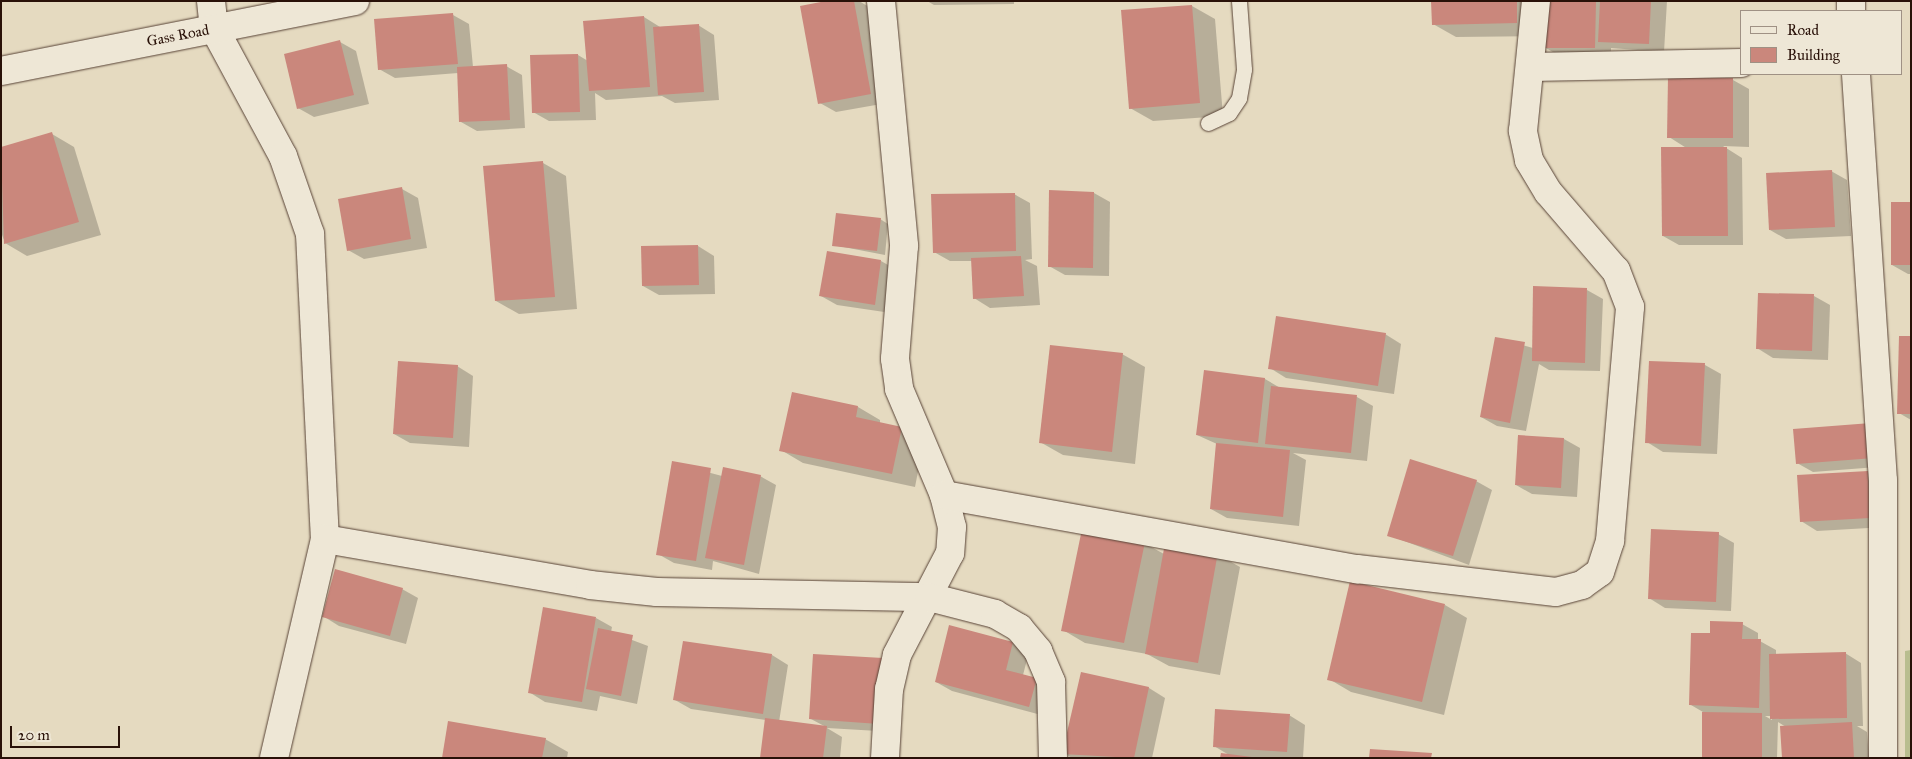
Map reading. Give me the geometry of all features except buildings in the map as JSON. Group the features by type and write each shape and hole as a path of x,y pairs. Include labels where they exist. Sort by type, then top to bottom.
{"street":[{"path":"211,1 214,28 283,156 310,234 325,539 274,758"},
{"name":"Gass Road","path":"1,71 355,1"},
{"path":"881,1 904,246 895,359 899,389 914,430 944,496 952,527 950,553 930,597 897,655 889,689 885,758"},
{"path":"944,496 1357,569 1556,592 1582,586 1600,572 1610,541 1630,307 1616,271 1548,192 1529,160 1523,131 1532,67 1536,1"},
{"path":"1532,67 1740,63"},
{"path":"1856,75 1883,481 1883,758"},
{"path":"325,539 590,585 657,592 930,597 994,614 1019,628 1038,651 1051,682 1053,758"}],"lane":[{"path":"1208,124 1229,113 1240,98 1244,69 1239,1"}],"green space":[{"path":"1911,650 1911,758 1905,758 1905,651"}]}
